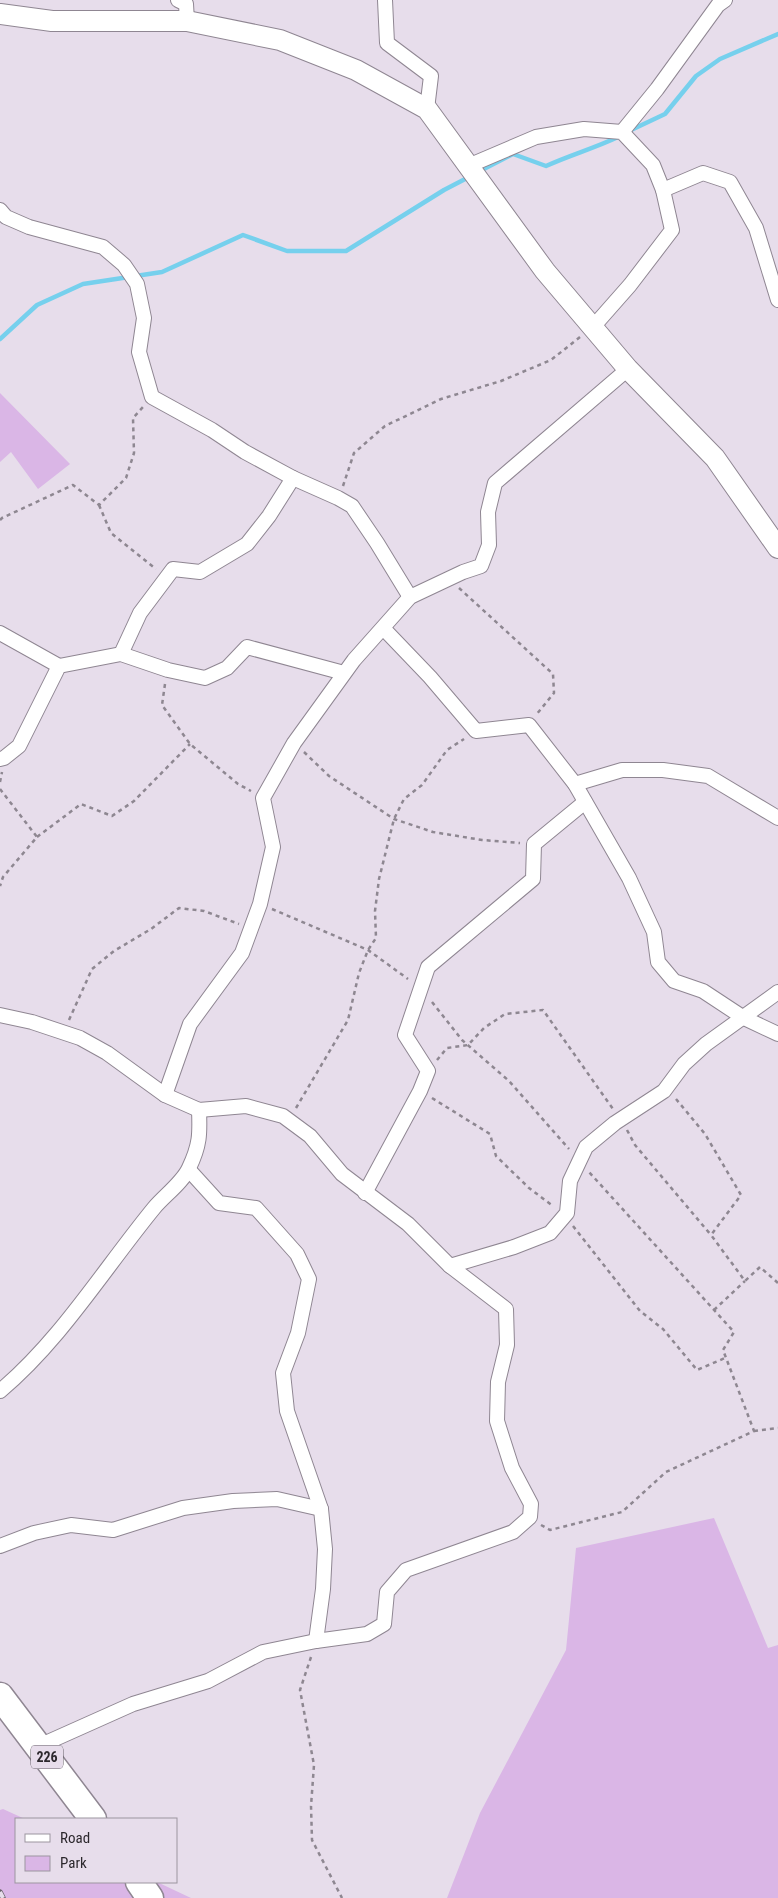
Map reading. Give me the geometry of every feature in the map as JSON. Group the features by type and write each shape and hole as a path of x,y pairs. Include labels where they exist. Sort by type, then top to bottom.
{"highway":[{"name":"226","path":"0,1696 92,1818"},
{"path":"139,1883 150,1898"}],"street":[{"path":"178,0 186,4 187,21"},
{"path":"384,0 388,43 431,76 427,110"},
{"path":"622,132 657,89 718,5 725,0"},
{"path":"0,14 52,21 187,21 280,40 356,70 427,110 545,271 628,369 715,458 778,548"},
{"path":"468,166 536,137 584,129 622,132 653,165 663,190 672,230 630,285 593,327"},
{"path":"663,190 702,173 730,182 756,228 778,300"},
{"path":"0,210 6,217 29,227 103,247 124,265 137,284 144,318 139,352 152,397 212,430 245,452 352,506 410,597"},
{"path":"166,1096 190,1024 242,953 260,904 273,847 263,798 294,743 344,673 410,597 481,566 490,545 488,512 495,483 628,369"},
{"path":"121,654 140,613 173,569 200,572 247,544 269,516 294,478"},
{"path":"384,629 430,677 476,731 528,724 575,784 629,878 654,932 658,962 674,982 703,991 744,1018 778,1034"},
{"path":"0,633 59,666 121,654 168,670 205,678 227,668 247,647 344,673"},
{"path":"0,759 19,746 59,666"},
{"path":"575,784 622,770 663,770 708,776 776,813"},
{"path":"365,1193 420,1091 428,1071 405,1035 428,967 533,879 534,844 585,802"},
{"path":"450,1266 514,1247 550,1233 567,1213 570,1181 586,1147 620,1119 666,1089 684,1064 706,1044 778,992"},
{"path":"0,1015 32,1022 80,1038 107,1053 166,1096 200,1110 246,1106 283,1116 310,1136 342,1174 408,1224 450,1266 506,1309 507,1345 498,1382 497,1421 512,1468 531,1504 530,1517 513,1532 406,1570 387,1592 384,1624 367,1634 316,1641 263,1652 208,1681 133,1704 39,1746"},
{"path":"0,1391 25,1370 154,1208 188,1170 200,1139 200,1110"},
{"path":"188,1170 219,1203 256,1208 297,1254 309,1279 298,1333 283,1373 287,1411 321,1509 325,1549 323,1589 316,1641"},
{"path":"0,1546 34,1533 71,1525 113,1530 183,1508 234,1501 277,1499 321,1509"}],"path":[{"path":"338,498 354,453 385,426 441,399 501,381 551,360 593,327"},
{"path":"99,505 126,478 134,453 133,418 152,397"},
{"path":"0,520 73,484 99,505 111,533 167,577"},
{"path":"449,579 553,674 554,693 528,724"},
{"path":"168,670 162,705 190,744 238,784 263,798"},
{"path":"289,1120 348,1020 359,973 368,950 376,938 375,911 379,879 394,819 404,799 422,785 447,750 476,731"},
{"path":"294,743 330,776 394,819 433,832 482,840 534,844"},
{"path":"0,886 1,877 37,837 81,804 112,816 134,801 190,744"},
{"path":"0,789 37,837"},
{"path":"63,1032 92,969 114,951 151,929 179,908 204,911 251,928"},
{"path":"428,1071 447,1048 468,1045 484,1028 505,1014 544,1010 596,1082 635,1145 711,1234 745,1281"},
{"path":"666,1089 705,1134 741,1195 711,1234"},
{"path":"420,1091 490,1134 496,1156 529,1188 565,1215 640,1311 662,1329 697,1370 726,1358"},
{"path":"714,1310 760,1267 778,1282"},
{"path":"754,1431 778,1428"},
{"path":"316,1641 300,1690 314,1765 311,1806 312,1840 342,1898"}],"green space":[{"path":"0,393 70,464 38,489 11,452 0,462"},
{"path":"714,1518 768,1648 778,1645 778,1898 447,1898 480,1813 566,1650 576,1548"},
{"path":"3,1809 23,1818 15,1818 15,1883 159,1883 191,1898 0,1898 0,1810"}],"waterway":[{"path":"629,131 665,114 696,76 720,59 778,34"},
{"path":"478,172 513,154 546,166 618,137"},
{"path":"0,339 37,305 83,284 162,272 243,235 287,251 346,251 444,190 469,177"}],"railway":[{"path":"0,1892 3,1898"}]}
